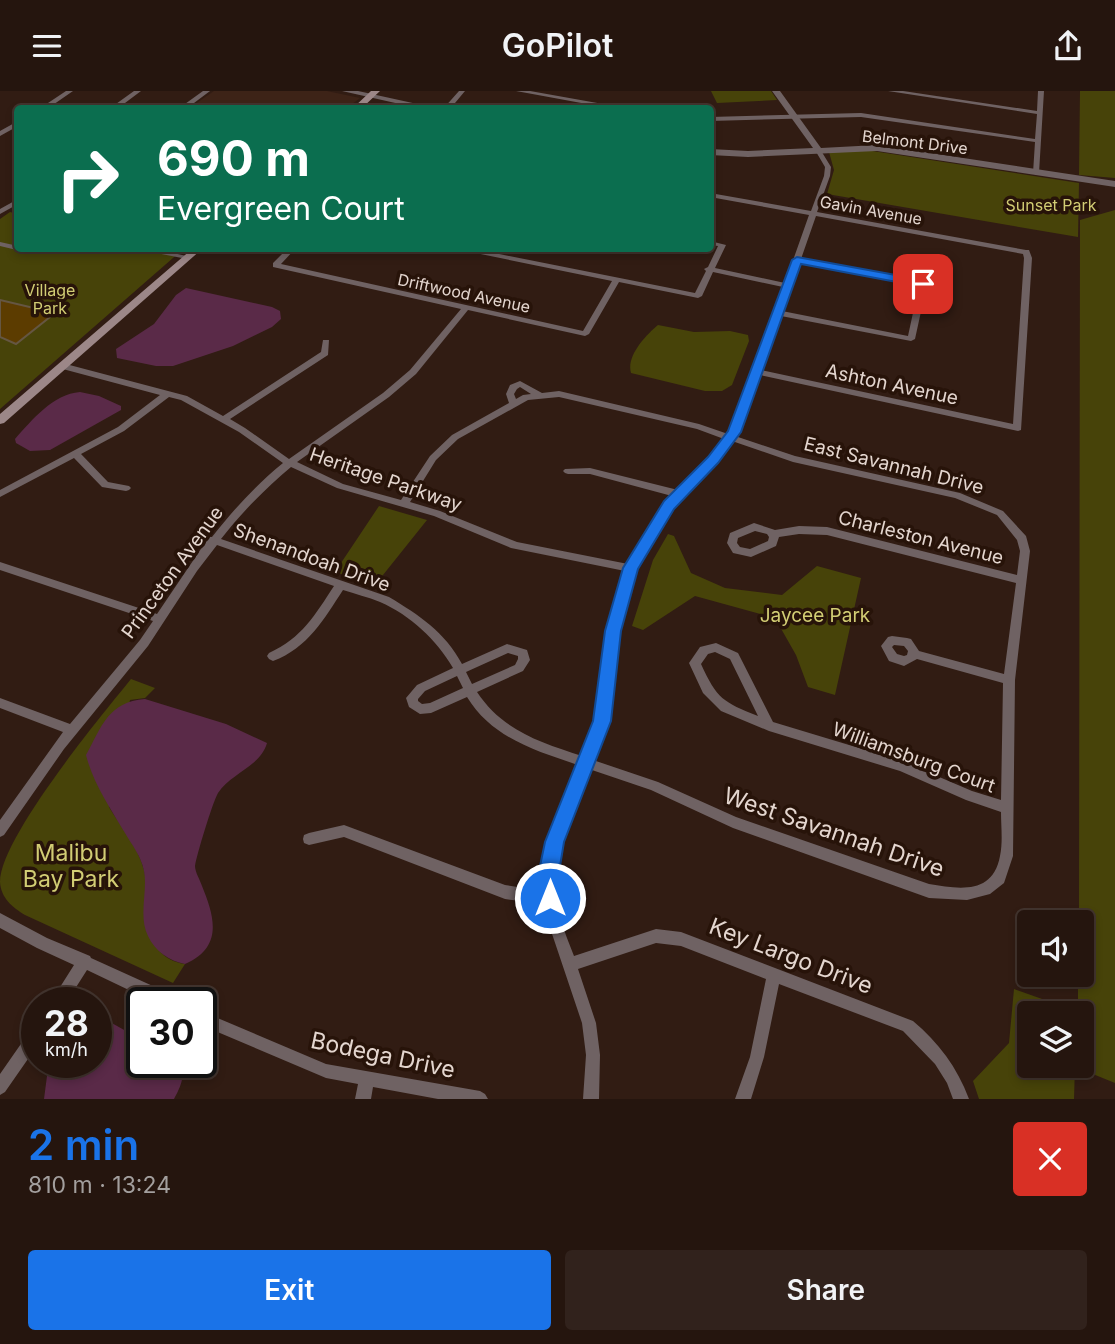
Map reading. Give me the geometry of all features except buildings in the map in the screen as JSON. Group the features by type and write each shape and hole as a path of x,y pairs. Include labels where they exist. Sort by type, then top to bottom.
{"main road":[{"path":"360,105 374,93"},
{"path":"0,420 193,252"}],"street":[{"path":"48,105 70,91"},
{"path":"118,105 138,91"},
{"path":"187,105 207,91"},
{"path":"346,91 374,93 420,105"},
{"path":"450,105 462,91"},
{"path":"519,91 604,105"},
{"path":"591,1099 593,1055 589,1023 557,931 550,898 550,866 554,842 602,721 613,631 631,568 679,494 731,438 758,372 828,167 776,91"},
{"path":"891,91 1040,113"},
{"path":"1036,173 1041,91"},
{"path":"714,119 847,115 1038,141"},
{"name":"Belmont Drive","path":"714,152 877,148 1115,184"},
{"name":"Gavin Avenue","path":"714,196 1026,252 1018,428"},
{"path":"481,252 698,296 708,269 722,245 714,244"},
{"path":"161,252 187,257"},
{"name":"Driftwood Avenue","path":"288,252 276,265 585,334 617,279"},
{"path":"779,313 912,339 923,284 797,260"},
{"path":"708,269 788,286"},
{"name":"Princeton Avenue","path":"0,831 71,730 160,619 213,541 248,500 290,463 413,372 466,308"},
{"path":"225,419 326,353 326,342"},
{"name":"Heritage Parkway","path":"62,366 167,393 205,407 290,463 340,486 437,513 515,545 631,568"},
{"name":"Ashton Avenue","path":"758,372 1018,428"},
{"path":"0,494 138,418 167,393"},
{"path":"404,503 427,466 446,444 480,420 538,394 567,395 699,426 731,438"},
{"name":"East Savannah Drive","path":"731,438 793,459 957,495 1000,513 1022,539 1025,551 1009,680"},
{"path":"75,454 105,485 126,488"},
{"path":"568,471 590,471 679,494"},
{"name":"Charleston Avenue","path":"772,534 799,530 827,531 1020,580"},
{"name":"Shenandoah Drive","path":"213,541 385,600 411,615 438,638 484,711 512,734 585,763"},
{"path":"0,566 160,619"},
{"path":"273,656 290,649 303,639 340,586"},
{"name":"Williamsburg Court","path":"769,726 734,656 716,647 699,653 696,669 707,690 725,708 769,726 902,767 970,796 1007,808"},
{"path":"507,649 523,653 524,660 519,668 470,692 431,708 419,709 413,704 412,698 421,688 459,670 507,649"},
{"path":"914,654 1009,680"},
{"name":"West Savannah Drive","path":"585,763 654,786 733,822 929,891 956,895 978,892 998,879 1007,856 1009,680"},
{"path":"0,703 71,730"},
{"path":"310,839 344,831 505,893 550,898"},
{"path":"0,920 24,935 138,987"},
{"name":"Key Largo Drive","path":"569,965 656,936 681,939 908,1026 929,1043 947,1068 961,1099"},
{"path":"68,987 85,961"},
{"path":"743,1099 757,1057 774,974"},
{"name":"Bodega Drive","path":"217,1025 326,1071 480,1099"},
{"path":"0,1087 21,1056"},
{"path":"363,1099 367,1079"}],"shaded area":[{"path":"214,91 327,91 360,98 351,105 194,105"},
{"path":"186,288 272,307 280,311 281,319 272,327 233,346 173,366 156,366 117,358 116,349 154,324 176,295"},
{"path":"80,392 99,396 121,406 121,410 50,450 30,451 16,443 15,439 44,409 61,398"},
{"path":"145,699 226,724 267,743 252,764 224,786 212,807 195,866 207,898 213,931 206,949 185,964 163,954 148,936 143,912 143,866 97,785 86,755 102,725 114,710 132,701"},
{"path":"112,1023 126,1031 126,1078 182,1078 174,1099 44,1099 47,1078 112,1078"}],"green space":[{"path":"711,91 771,91 777,100 717,103"},
{"path":"1080,91 1115,91 1115,178 1079,175"},
{"name":"Sunset Park","path":"866,150 1079,183 1078,237 827,194 834,170 829,152"},
{"path":"1115,210 1115,1083 1094,1074 1094,1001 1078,1001 1078,987 1094,987 1094,910 1079,910 1080,220"},
{"name":"Village Park","path":"10,212 14,213 14,252 180,252 0,409 0,219"},
{"path":"658,325 694,332 730,331 748,335 749,341 732,385 722,391 705,391 631,373 634,353"},
{"path":"379,506 427,520 375,585 335,572"},
{"name":"Jaycee Park","path":"668,534 674,536 691,573 725,588 782,595 817,566 861,578 835,695 808,687 796,655 775,618 695,596 643,630 632,626 653,560"},
{"name":"Malibu Bay Park","path":"131,679 155,688 145,698 130,700 109,807 133,845 144,870 145,918 150,937 166,957 185,964 173,983 25,915 8,901 2,893 0,882 4,862 34,808 76,748"},
{"path":"1014,989 1048,1001 1017,1001 1017,1078 1075,1078 1074,1099 979,1099 973,1081 1009,1043"}],"route":[{"path":"550,898 550,866 554,842 602,721 613,631 631,568 669,505 731,438 760,367 797,260 923,284"}]}
